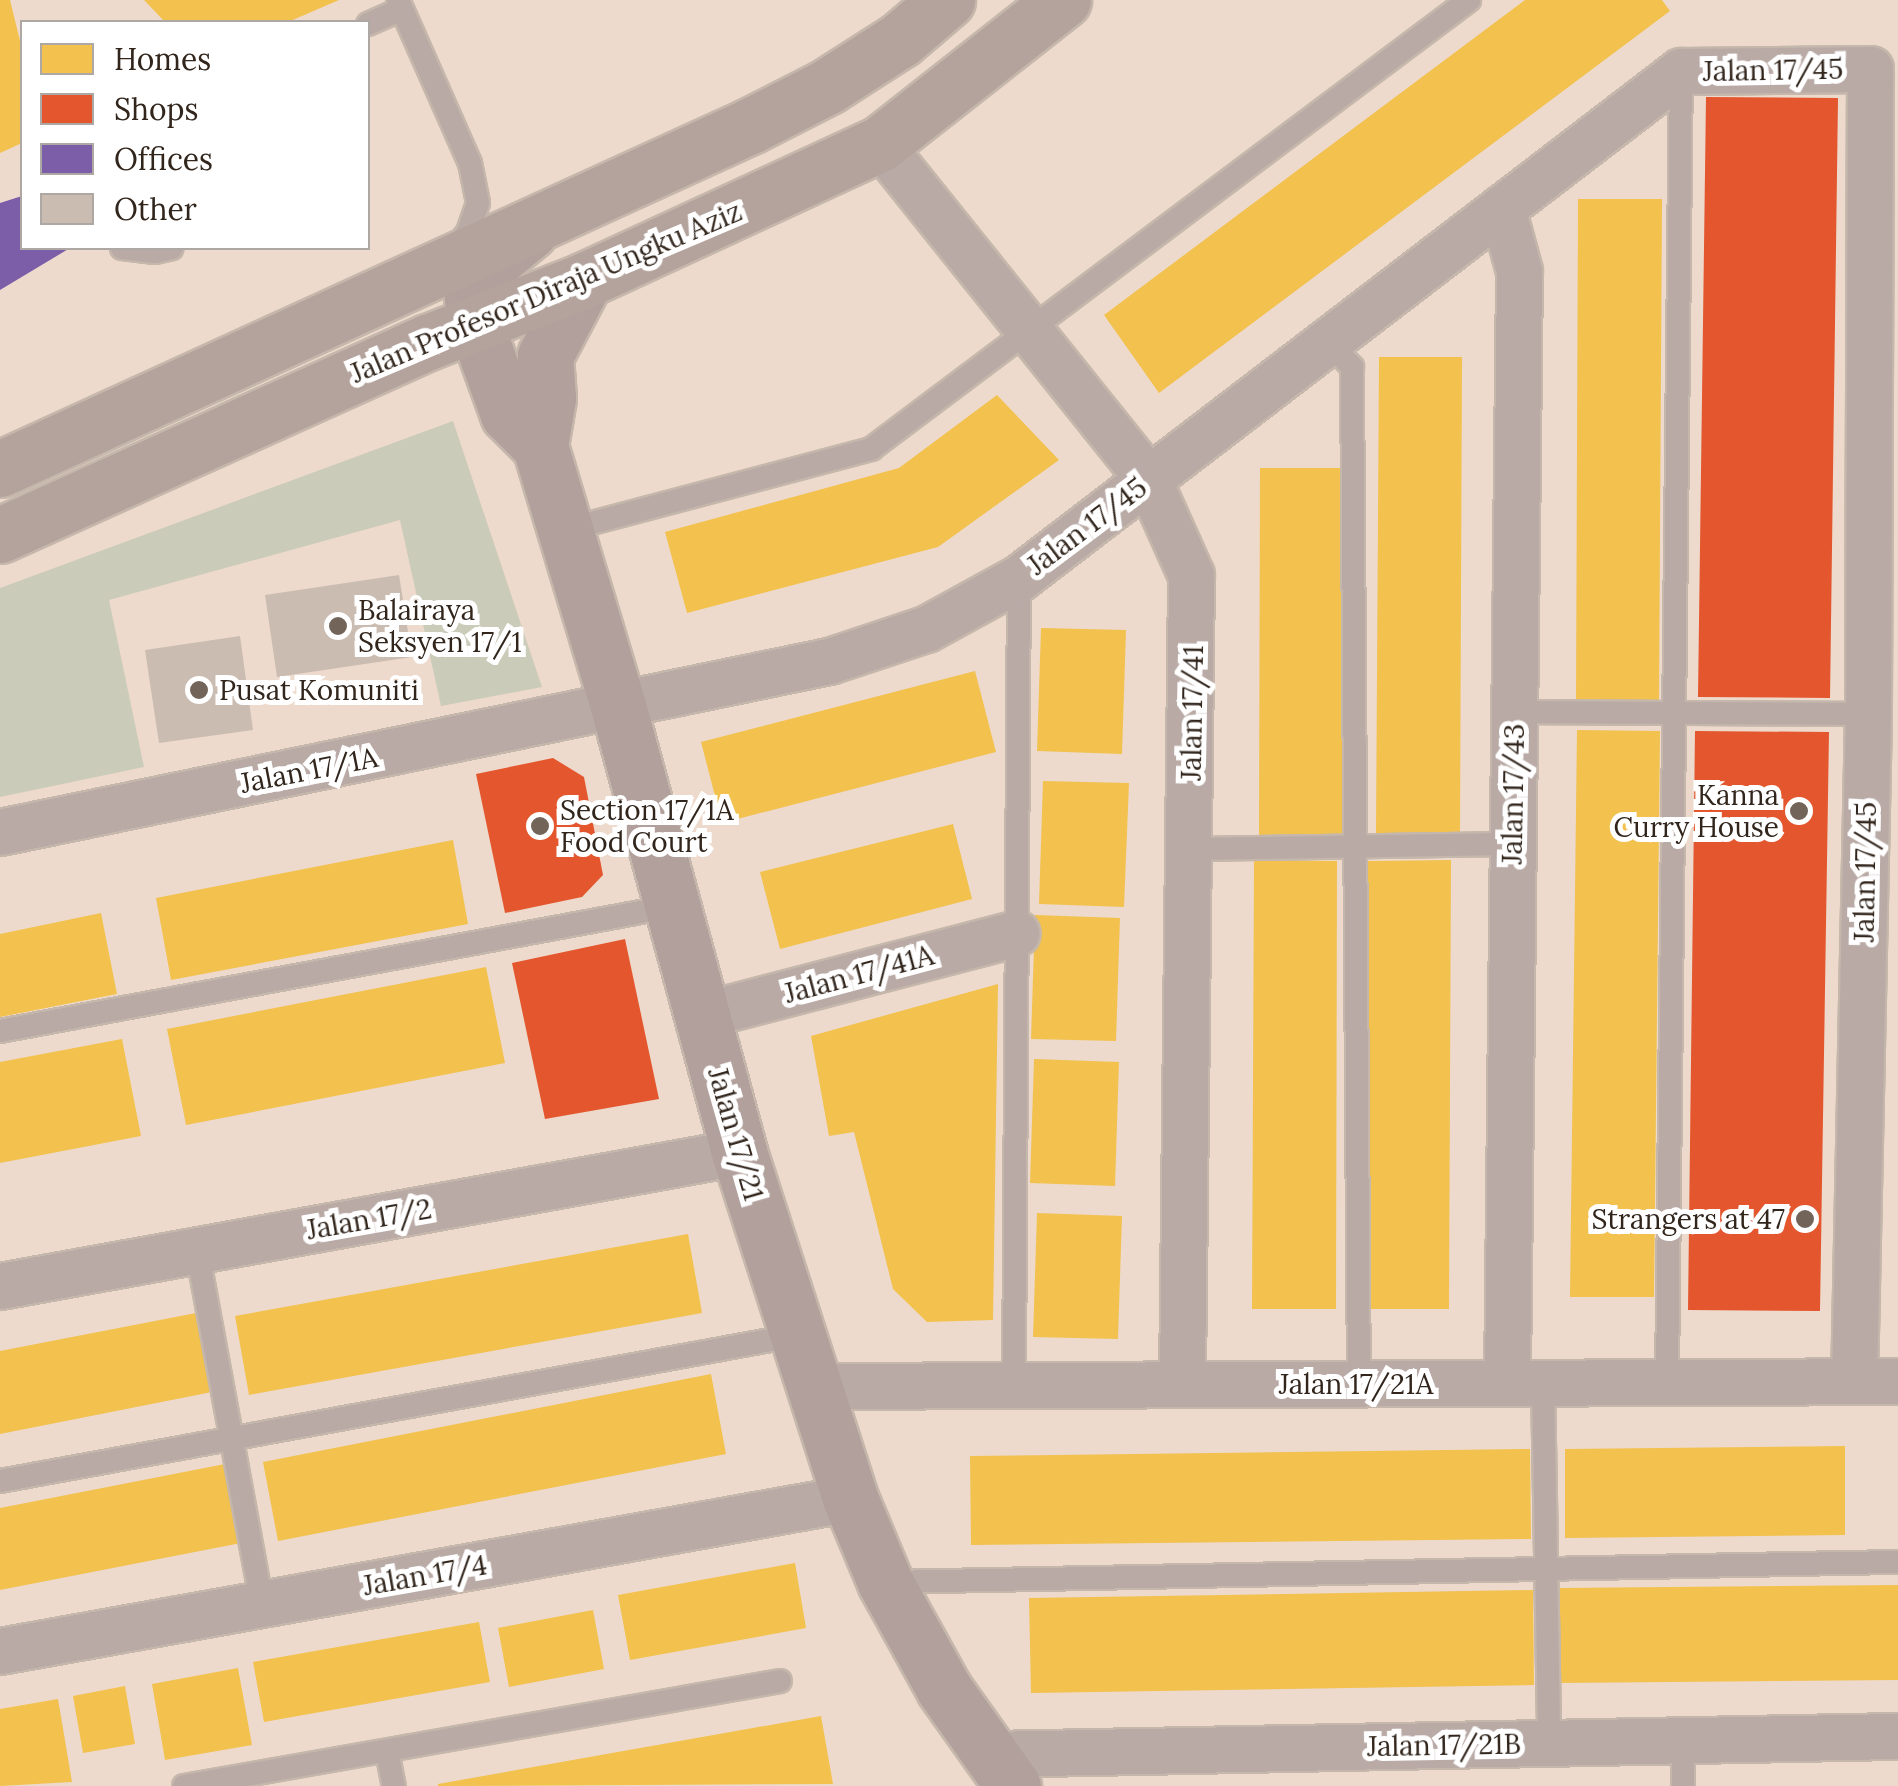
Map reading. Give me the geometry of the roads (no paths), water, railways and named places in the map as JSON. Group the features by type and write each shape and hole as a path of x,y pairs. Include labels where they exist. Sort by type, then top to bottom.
{"main road":[{"path":"0,469 828,86 900,40 947,0"},
{"name":"Jalan Profesor Diraja Ungku Aziz","path":"0,536 475,323 584,280 880,144 1063,0"}],"street":[{"name":"Jalan 17/45","path":"618,706 829,661 926,629 1019,578 1681,71 1870,69 1868,714 1854,1381"},
{"name":"Jalan 17/41","path":"880,144 1148,479 1191,575 1182,1384"},
{"name":"Jalan 17/43","path":"1502,208 1519,271 1513,844 1525,1383"},
{"name":"Jalan 17/21","path":"540,446 508,414 475,323 470,290 486,268 544,220"},
{"name":"Jalan 17/21","path":"584,280 544,356 548,398 540,446 618,706 739,1152 850,1498 885,1582 944,1689 1002,1770"},
{"name":"Jalan 17/1A","path":"0,832 618,706"},
{"name":"Jalan 17/41A","path":"702,1015 1016,933"},
{"name":"Jalan 17/2","path":"0,1286 739,1152"},
{"name":"Jalan 17/21A","path":"815,1386 1898,1380"},
{"name":"Jalan 17/4","path":"0,1651 850,1498"},
{"name":"Jalan 17/21B","path":"1002,1770 1549,1742 1898,1736"}],"lane":[{"path":"565,530 870,449 1470,0"},
{"path":"370,23 399,4 470,163 478,203 468,232 438,269"},
{"path":"1667,1382 1681,71"},
{"path":"138,250 164,250"},
{"path":"1328,341 1352,367 1352,846 1359,1384"},
{"path":"1014,1386 1019,578"},
{"path":"1514,712 1868,714"},
{"path":"1190,848 1513,844"},
{"path":"0,1030 673,906"},
{"path":"197,1250 262,1604"},
{"path":"0,1480 798,1334"},
{"path":"1525,1383 1546,1570 1549,1742"},
{"path":"885,1582 1898,1562"},
{"path":"184,1786 780,1681"},
{"path":"1683,1740 1683,1786"},
{"path":"387,1751 394,1786"}],"place":[{"name":"Balairaya Seksyen 17/1","path":"338,626"},
{"name":"Pusat Komuniti","path":"199,690"},
{"name":"Kanna Curry House","path":"1799,811"},
{"name":"Section 17/1A Food Court","path":"540,826"},
{"name":"Strangers at 47","path":"1805,1219"}]}
